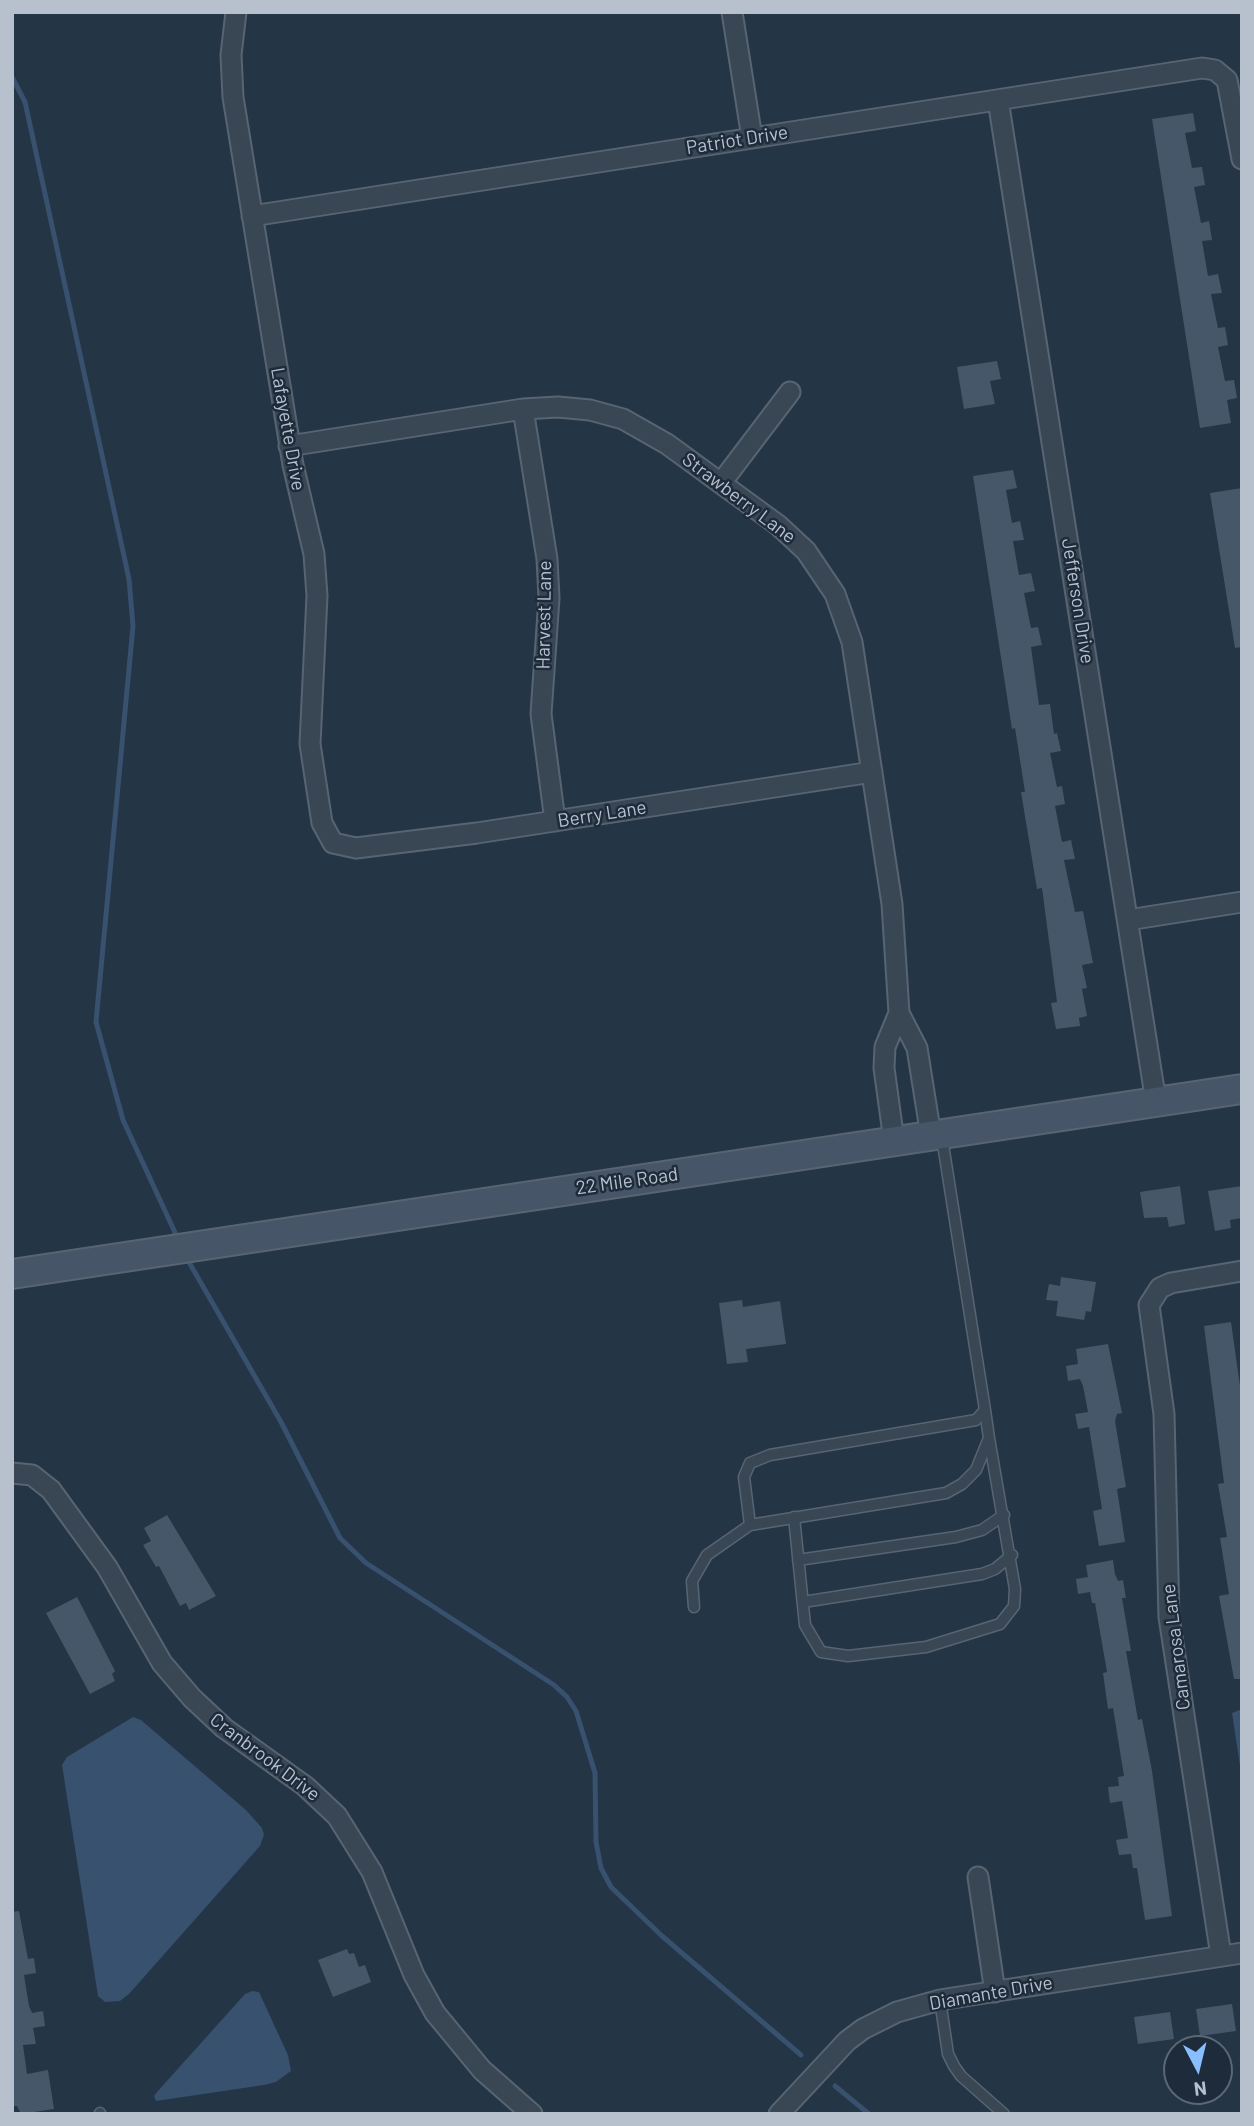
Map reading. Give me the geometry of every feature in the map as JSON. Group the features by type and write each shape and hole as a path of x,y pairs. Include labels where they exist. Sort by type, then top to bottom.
{"street":[{"name":"Lafayette Drive","path":"236,12 231,76 289,446 316,575 310,744 322,823 333,843"},
{"path":"733,12 752,138"},
{"name":"Patriot Drive","path":"252,216 1202,68 1222,74 1230,88 1242,159"},
{"name":"Jefferson Drive","path":"998,100 1156,1102"},
{"path":"721,483 790,392"},
{"name":"Strawberry Lane","path":"289,446 523,409 574,408 623,419 667,444 794,538 817,564 835,594 852,642 896,939 899,1013 885,1047 884,1068 894,1141"},
{"name":"Harvest Lane","path":"523,409 548,568 541,714 555,821"},
{"name":"Berry Lane","path":"333,843 346,848 356,848 555,821 872,772"},
{"path":"1128,920 1242,902"},
{"name":"Strawberry Lane","path":"899,1013 917,1048 936,1135"},
{"name":"22 Mile Road","path":"12,1274 1242,1089"},
{"name":"Camarosa Lane","path":"1222,1956 1169,1617 1166,1438 1150,1317 1153,1295 1171,1283 1242,1271"},
{"name":"Cranbrook Drive","path":"12,1473 32,1475 51,1490 107,1567 148,1641 175,1680 224,1728 305,1786 337,1816 362,1852 414,1975 435,2013 482,2070 532,2114"},
{"path":"978,1877 995,1992"},
{"name":"Diamante Drive","path":"779,2114 830,2057 863,2029 897,2012 940,2000 1242,1953"}],"lane":[{"path":"794,1517 805,1625 821,1652 848,1656 926,1647 1000,1624 1014,1606 1012,1555 936,1135"},
{"path":"750,1525 744,1477 750,1463 769,1455 976,1420 985,1410"},
{"path":"694,1607 692,1581 707,1555 750,1525 946,1493 962,1485 976,1470 989,1438"},
{"path":"798,1560 956,1537 982,1530 1004,1515"},
{"path":"803,1602 982,1574 995,1569 1012,1555"},
{"path":"940,2000 948,2054 954,2066 1004,2114"}],"water":[{"path":"1242,1709 1242,1779 1232,1713"},
{"path":"133,1717 141,1720 246,1810 262,1828 264,1835 260,1846 129,1994 120,2001 105,2002 98,1996 62,1765 67,1757"},
{"path":"259,1992 288,2055 291,2071 276,2082 264,2085 156,2101 154,2096 157,2092 245,1994"}],"building":[{"path":"1193,113 1196,131 1185,133 1192,168 1202,167 1205,185 1194,187 1201,223 1209,221 1212,240 1202,241 1208,276 1218,274 1222,293 1211,294 1218,328 1225,327 1228,345 1218,347 1225,381 1234,380 1237,398 1227,400 1231,423 1200,428 1152,119"},
{"path":"997,361 1001,379 990,381 995,404 964,409 957,367"},
{"path":"1013,470 1017,488 1006,490 1012,523 1020,521 1024,540 1013,541 1019,575 1031,573 1035,591 1024,593 1031,628 1038,627 1042,645 1031,647 1039,705 1050,704 1054,734 1057,733 1061,751 1050,753 1057,787 1062,786 1065,804 1055,806 1062,842 1071,840 1075,859 1064,860 1075,912 1083,911 1093,963 1082,965 1087,988 1082,989 1087,1016 1079,1018 1080,1026 1056,1029 1051,1003 1057,1002 1042,888 1037,889 1021,792 1025,792 1015,728 1012,729 973,476"},
{"path":"1242,488 1242,647 1235,648 1210,493"},
{"path":"1180,1186 1185,1224 1169,1227 1167,1217 1144,1218 1140,1192"},
{"path":"1242,1186 1242,1218 1230,1220 1231,1228 1215,1231 1208,1191"},
{"path":"1061,1277 1096,1282 1091,1312 1086,1311 1084,1320 1056,1316 1058,1301 1046,1300 1049,1284 1060,1286"},
{"path":"742,1300 743,1307 780,1301 786,1344 746,1349 748,1362 727,1364 719,1303"},
{"path":"1231,1322 1242,1400 1242,1679 1234,1679 1219,1596 1229,1594 1220,1538 1227,1537 1218,1484 1224,1483 1204,1326"},
{"path":"1108,1344 1122,1413 1117,1414 1115,1421 1126,1487 1117,1489 1125,1542 1099,1546 1093,1511 1102,1509 1089,1427 1078,1429 1075,1414 1088,1412 1080,1379 1068,1381 1066,1366 1078,1364 1076,1349"},
{"path":"167,1515 216,1596 189,1610 186,1603 180,1606 159,1566 156,1567 143,1545 151,1541 144,1528"},
{"path":"1113,1560 1118,1581 1123,1580 1126,1598 1122,1598 1131,1651 1126,1651 1138,1720 1142,1719 1152,1771 1172,1916 1145,1920 1137,1868 1133,1868 1131,1854 1119,1855 1116,1840 1128,1838 1122,1801 1110,1803 1108,1787 1119,1786 1118,1777 1124,1776 1113,1708 1108,1709 1103,1673 1107,1672 1095,1603 1092,1603 1090,1592 1078,1594 1076,1579 1088,1577 1086,1565"},
{"path":"77,1597 115,1671 112,1674 115,1681 90,1694 46,1613"},
{"path":"19,1911 28,1959 34,1958 36,1973 24,1975 29,2006 32,2013 43,2011 45,2026 33,2028 36,2044 23,2045 27,2074 48,2070 54,2109 21,2114 17,2106 14,2106 12,2094 12,1912"},
{"path":"347,1949 349,1954 354,1953 359,1967 365,1965 371,1982 333,1997 318,1960"},
{"path":"1232,2004 1236,2031 1200,2035 1196,2009"},
{"path":"1170,2012 1173,2035 1163,2035 1163,2041 1138,2044 1134,2017"}],"waterway":[{"path":"12,77 25,102 129,579 133,626 96,1022 123,1120 178,1239"},
{"path":"186,1257 281,1422 340,1538 366,1563 554,1685 567,1697 576,1711 595,1773 596,1842 601,1868 611,1887 662,1936 801,2055"},
{"path":"835,2086 869,2114"}]}
